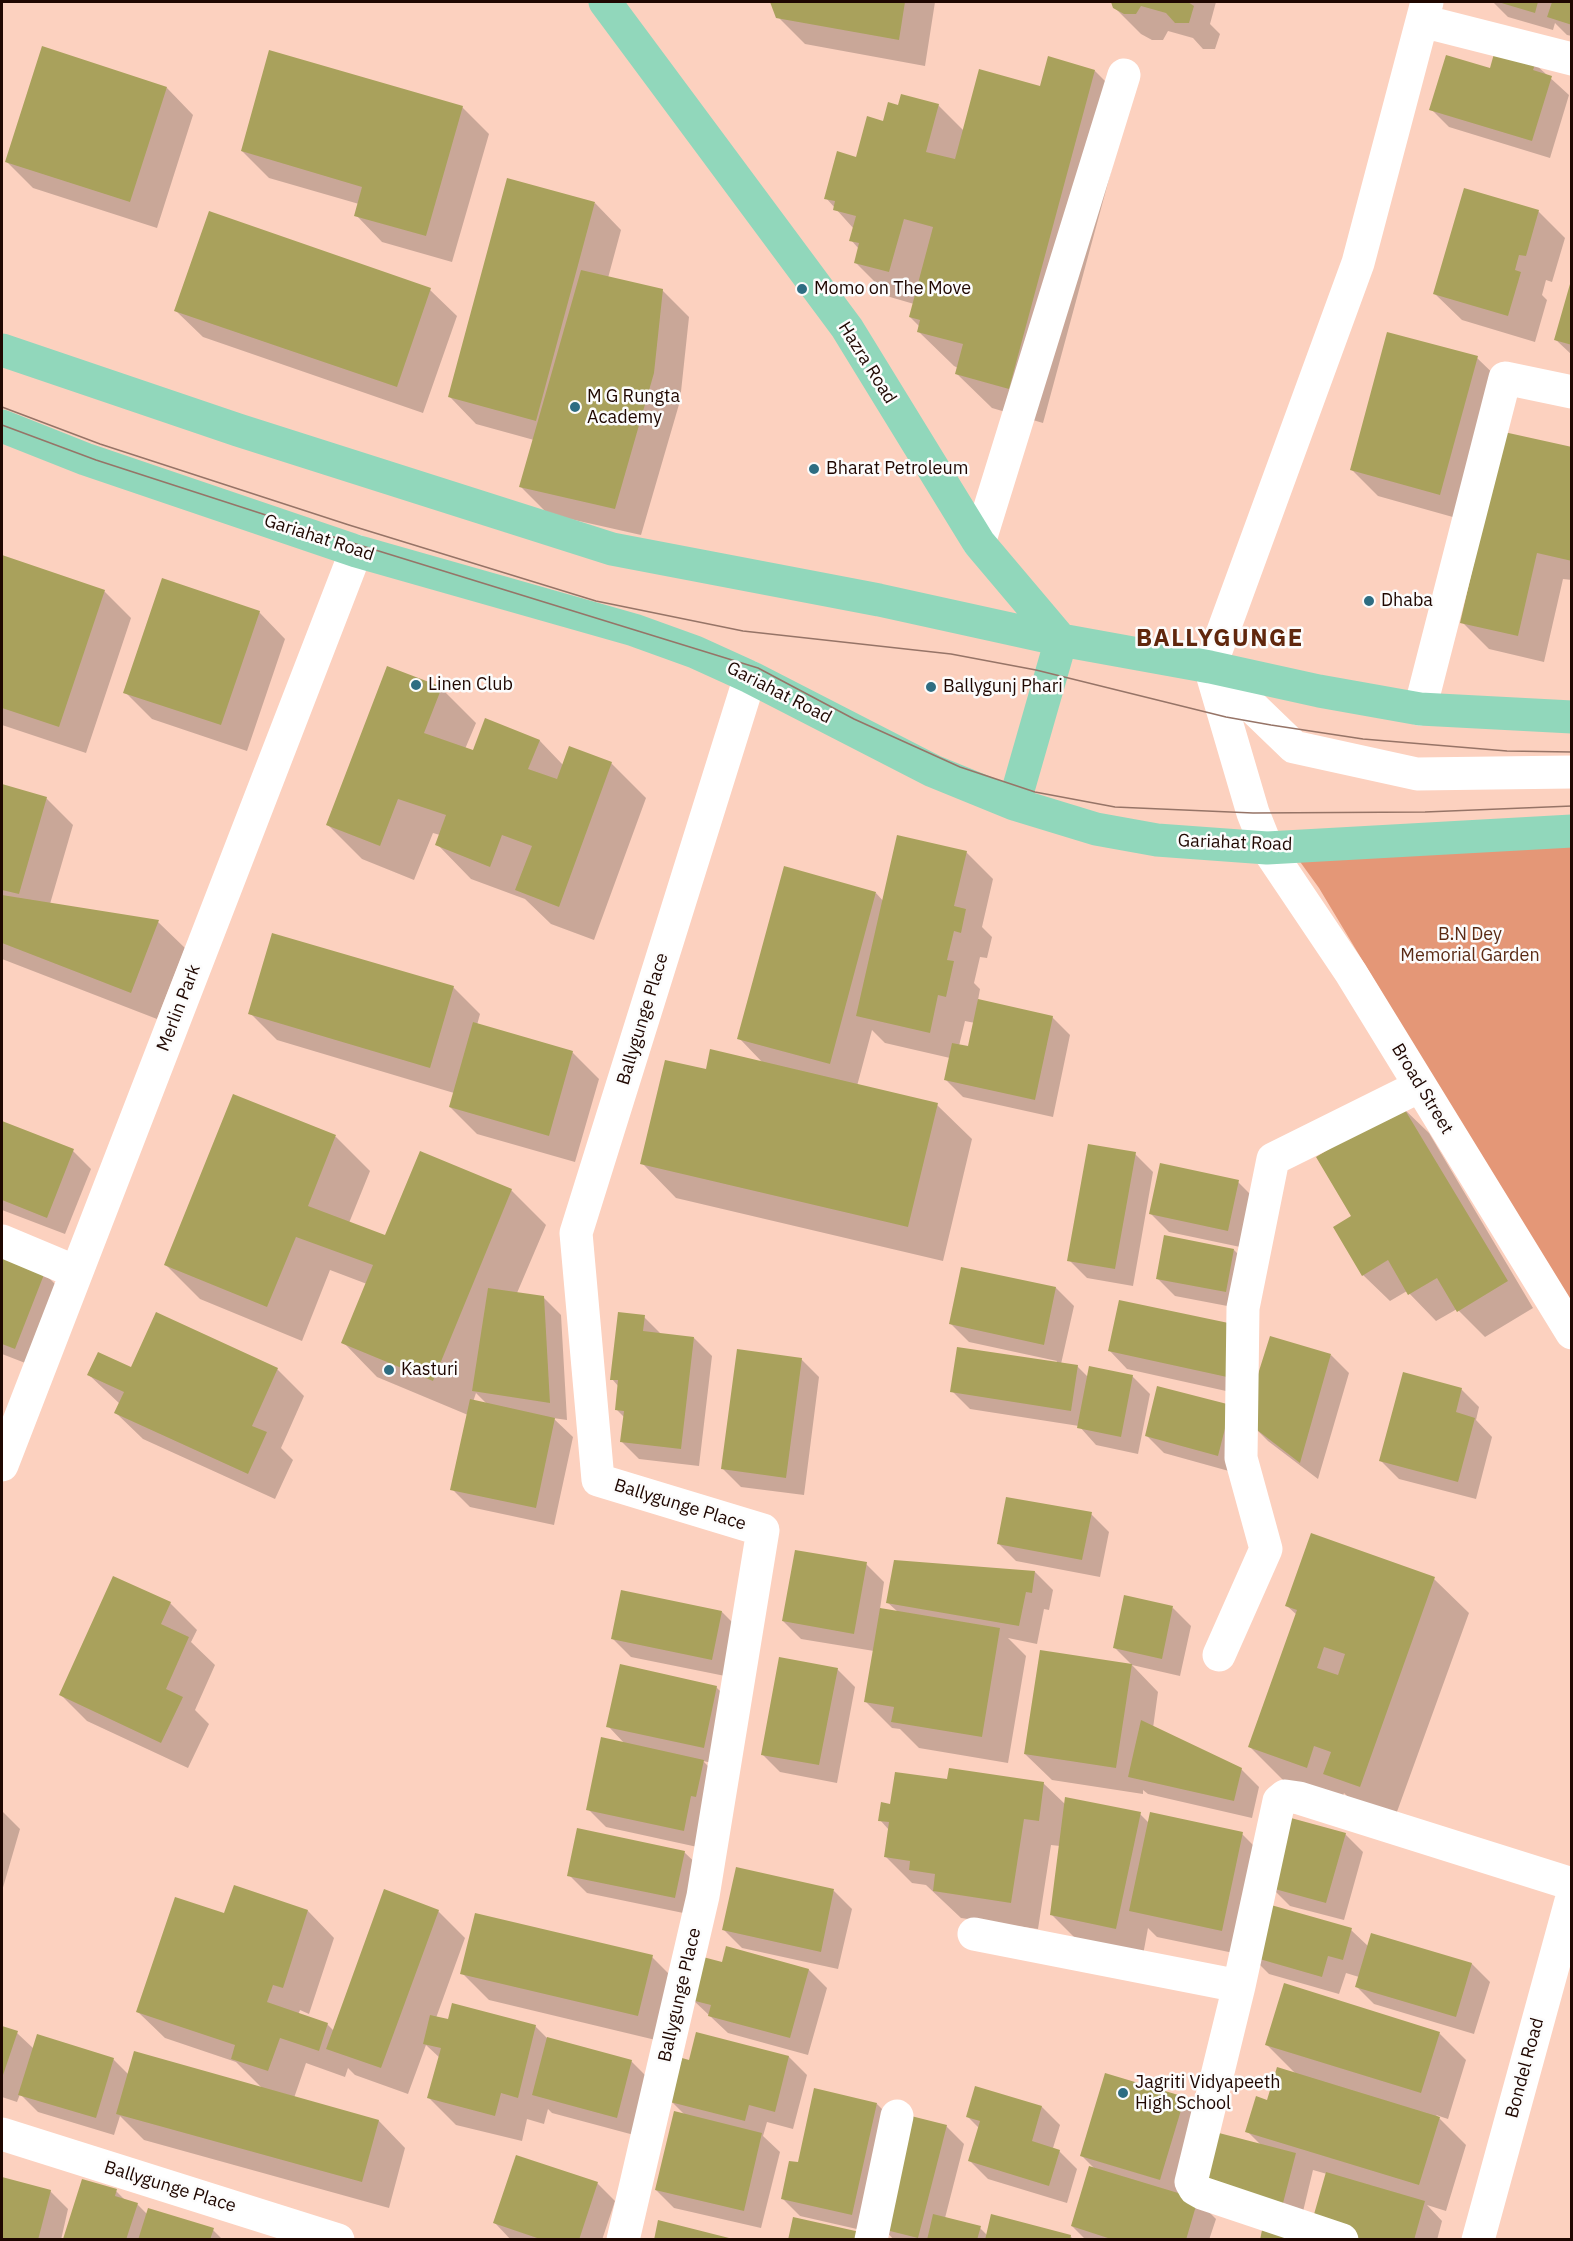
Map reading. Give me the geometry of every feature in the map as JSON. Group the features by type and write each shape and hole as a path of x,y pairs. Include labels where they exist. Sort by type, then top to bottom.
{"main road":[{"name":"Hazra Road","path":"605,2 847,328 979,543 1061,639"},
{"path":"2,350 238,430 612,549 879,600 1319,691 1420,709 1572,717"},
{"name":"Gariahat Road","path":"2,426 85,459 356,551 634,630 695,652 750,676 933,771 1014,804 1096,830 1157,840 1267,848 1427,837 1572,831"},
{"path":"1014,804 1061,639"}],"street":[{"path":"1572,59 1424,11 1358,263 1210,667 1294,747 1417,774 1572,772"},
{"path":"979,543 1124,75"},
{"path":"1420,709 1505,378 1572,392"},
{"name":"Merlin Park","path":"2,1465 356,551"},
{"name":"Broad Street","path":"1210,667 1252,813 1267,848 1351,973 1572,1333"},
{"name":"Ballygunge Place","path":"623,2240 703,1896 763,1530 598,1480 576,1233 750,676"},
{"path":"1219,1655 1266,1549 1241,1458 1243,1308 1273,1159 1420,1086"},
{"path":"2,1241 76,1272"},
{"path":"1342,2240 1202,2193 1195,2189 1191,2182 1239,1986 1279,1801 1285,1796 1299,1798 1572,1884"},
{"name":"Bondel Road","path":"1478,2240 1572,1897"},
{"path":"974,1934 1239,1986"},
{"path":"871,2240 897,2116"},
{"name":"Ballygunge Place","path":"2,2134 338,2240"}],"green space":[{"name":"B.N Dey Memorial Garden","path":"1571,841 1571,1308 1319,888 1293,852"}],"building":[{"path":"770,2 905,2 899,40 776,18"},
{"path":"1111,2 1188,2 1194,6 1189,23 1175,23 1166,13 1141,6 1136,14 1124,14 1113,8"},
{"path":"1498,2 1538,2 1535,13"},
{"path":"1552,2 1572,2 1572,25 1547,17"},
{"path":"42,46 167,87 130,202 5,162"},
{"path":"269,50 463,106 426,236 354,216 362,187 241,151"},
{"path":"1495,50 1536,62 1533,70 1552,76 1532,141 1429,110 1446,55 1490,68"},
{"path":"1048,56 1095,70 1009,389 955,374 963,344 917,332 920,320 909,317 933,227 904,219 889,272 854,263 859,243 849,241 856,216 833,210 835,201 824,199 837,151 856,157 867,116 883,121 888,102 898,105 901,94 939,104 926,152 955,159 979,69 1040,86"},
{"path":"507,178 595,202 536,421 448,397"},
{"path":"1464,188 1539,210 1526,256 1519,255 1515,270 1521,272 1508,316 1433,294"},
{"path":"209,211 431,288 397,387 174,311"},
{"path":"581,270 663,289 654,373 615,509 519,487"},
{"path":"1572,277 1572,345 1554,340"},
{"path":"1387,332 1478,356 1440,495 1350,470"},
{"path":"1504,432 1572,447 1572,561 1537,553 1518,636 1460,623"},
{"path":"2,555 105,590 59,727 2,708"},
{"path":"162,578 260,611 221,725 123,693"},
{"path":"387,666 442,687 424,733 473,750 485,718 540,740 528,769 557,779 569,746 612,762 559,907 515,890 532,846 502,835 490,867 435,845 446,815 398,799 380,846 326,825"},
{"path":"2,784 47,797 19,894 2,890"},
{"path":"897,835 967,851 954,906 966,909 961,933 954,931 947,960 954,961 946,997 938,995 930,1033 856,1016"},
{"path":"784,866 876,892 830,1064 737,1039"},
{"path":"2,895 159,920 131,993 2,943"},
{"path":"272,933 454,986 430,1068 248,1014"},
{"path":"978,999 1053,1016 1035,1100 944,1080 952,1043 968,1046"},
{"path":"473,1022 573,1051 549,1136 449,1107"},
{"path":"710,1049 938,1103 908,1227 640,1164 665,1060 706,1069"},
{"path":"233,1094 336,1135 308,1206 385,1235 420,1151 512,1189 433,1381 341,1343 373,1265 296,1237 267,1307 164,1265"},
{"path":"1402,1105 1508,1281 1457,1312 1437,1278 1408,1295 1388,1260 1362,1276 1333,1227 1351,1216 1316,1157"},
{"path":"2,1121 74,1149 47,1218 2,1200"},
{"path":"1088,1144 1136,1152 1115,1269 1067,1261"},
{"path":"1160,1163 1239,1180 1228,1231 1149,1214"},
{"path":"1164,1235 1234,1249 1226,1292 1156,1279"},
{"path":"2,1255 45,1272 15,1349 2,1344"},
{"path":"961,1267 1056,1287 1044,1345 949,1324"},
{"path":"488,1288 544,1296 550,1403 472,1391"},
{"path":"1119,1300 1238,1325 1227,1377 1108,1351"},
{"path":"156,1312 278,1368 252,1426 267,1432 248,1474 114,1413 124,1392 87,1375 98,1352 131,1367"},
{"path":"618,1312 645,1315 643,1331 694,1337 681,1449 620,1442 624,1411 615,1410 618,1380 610,1380"},
{"path":"1270,1336 1331,1354 1300,1463 1248,1423 1253,1390"},
{"path":"957,1347 1078,1365 1071,1411 950,1392"},
{"path":"737,1349 802,1358 786,1478 721,1469"},
{"path":"1089,1366 1133,1375 1121,1437 1077,1428"},
{"path":"1403,1372 1462,1388 1456,1412 1475,1418 1458,1482 1379,1461"},
{"path":"1157,1386 1231,1405 1218,1456 1145,1436"},
{"path":"470,1399 555,1418 536,1508 450,1490"},
{"path":"1006,1497 1092,1512 1082,1560 997,1544"},
{"path":"1311,1533 1435,1577 1360,1787 1323,1774 1331,1752 1314,1746 1307,1768 1248,1747 1297,1610 1285,1606","holes":["1324,1647 1345,1654 1338,1675 1317,1668"]},
{"path":"795,1550 867,1562 854,1634 782,1621"},
{"path":"894,1560 1035,1571 1032,1593 1026,1592 1019,1626 886,1603"},
{"path":"113,1576 171,1602 161,1624 189,1637 166,1689 183,1697 161,1743 59,1695"},
{"path":"621,1590 722,1611 712,1660 611,1639"},
{"path":"1124,1595 1173,1606 1162,1659 1113,1648"},
{"path":"880,1608 1000,1628 982,1737 891,1722 894,1707 864,1702"},
{"path":"1040,1650 1132,1664 1116,1768 1024,1754"},
{"path":"779,1657 838,1668 819,1765 761,1755"},
{"path":"620,1664 717,1686 704,1748 606,1727"},
{"path":"1141,1720 1242,1768 1234,1801 1128,1777"},
{"path":"601,1737 704,1760 696,1797 691,1796 684,1831 586,1810"},
{"path":"949,1768 1044,1782 1039,1821 1024,1819 1011,1903 933,1891 935,1874 909,1870 910,1861 884,1857 889,1822 878,1821 881,1802 890,1804 895,1772 947,1779"},
{"path":"1065,1797 1141,1812 1116,1929 1050,1915"},
{"path":"1150,1812 1243,1832 1222,1931 1129,1911"},
{"path":"1291,1818 1346,1833 1326,1903 1271,1888"},
{"path":"577,1828 685,1851 675,1898 567,1876"},
{"path":"736,1867 834,1889 821,1952 722,1930"},
{"path":"234,1885 308,1910 283,1988 273,1985 267,2002 328,2023 319,2051 280,2038 268,2071 231,2059 235,2045 136,2012 175,1897 224,1913"},
{"path":"384,1889 439,1910 381,2068 326,2049"},
{"path":"1264,1903 1352,1928 1343,1960 1328,1956 1322,1977 1249,1956"},
{"path":"475,1913 653,1955 638,2016 460,1974"},
{"path":"1371,1933 1472,1963 1456,2017 1355,1987"},
{"path":"726,1946 809,1969 790,2038 708,2016 711,2005 691,2000 703,1957 722,1962"},
{"path":"1284,1983 1440,2032 1421,2093 1265,2045"},
{"path":"452,2003 536,2025 518,2098 501,2093 495,2116 427,2098 441,2048 423,2044 430,2015 448,2019"},
{"path":"2,2026 18,2031 2,2078"},
{"path":"696,2032 789,2056 775,2112 749,2105 745,2121 670,2102 682,2058 689,2060"},
{"path":"37,2034 114,2058 96,2118 18,2095"},
{"path":"547,2037 632,2060 617,2118 532,2095"},
{"path":"134,2051 379,2120 362,2182 116,2114"},
{"path":"1277,2067 1440,2117 1419,2185 1245,2132 1256,2096 1267,2100"},
{"path":"1105,2073 1185,2097 1160,2180 1080,2156"},
{"path":"975,2086 1042,2106 1032,2141 1060,2150 1049,2186 968,2161 980,2121 966,2117"},
{"path":"814,2088 877,2103 852,2215 781,2199 789,2161 798,2162"},
{"path":"674,2111 762,2133 744,2211 655,2190"},
{"path":"911,2116 947,2125 918,2238 882,2229"},
{"path":"1219,2133 1296,2153 1282,2207 1206,2187"},
{"path":"516,2155 598,2182 579,2240 543,2240 493,2223"},
{"path":"1089,2166 1198,2199 1186,2240 1114,2240 1071,2226"},
{"path":"1326,2172 1425,2201 1414,2240 1359,2240 1311,2225"},
{"path":"2,2177 51,2190 38,2240 2,2240"},
{"path":"82,2179 117,2189 115,2196 138,2203 126,2240 63,2239"},
{"path":"148,2208 214,2228 210,2240 138,2240"},
{"path":"933,2214 981,2226 977,2240 927,2240"},
{"path":"991,2214 1071,2235 1070,2240 985,2240"},
{"path":"793,2217 860,2232 858,2240 788,2240"},
{"path":"658,2220 733,2239 733,2240 654,2240"},
{"path":"1262,2230 1296,2240 1260,2240"}],"tram line":[{"path":"2,407 100,444 349,525 596,601 743,631 951,654 1036,670 1226,717 1271,725 1363,739 1507,751 1572,752"},
{"path":"2,425 96,460 343,540 758,668 854,719 960,767 1035,792 1115,807 1253,813 1425,812 1572,806"}],"place":[{"name":"Momo on The Move","path":"802,289"},
{"name":"M G Rungta Academy","path":"575,407"},
{"name":"Bharat Petroleum","path":"814,469"},
{"name":"Dhaba","path":"1369,601"},
{"name":"Linen Club","path":"416,685"},
{"name":"Ballygunj Phari","path":"931,687"},
{"name":"Kasturi","path":"389,1370"},
{"name":"Jagriti Vidyapeeth High School","path":"1123,2093"}],"district":[{"name":"BALLYGUNGE","path":"1220,639"}]}
